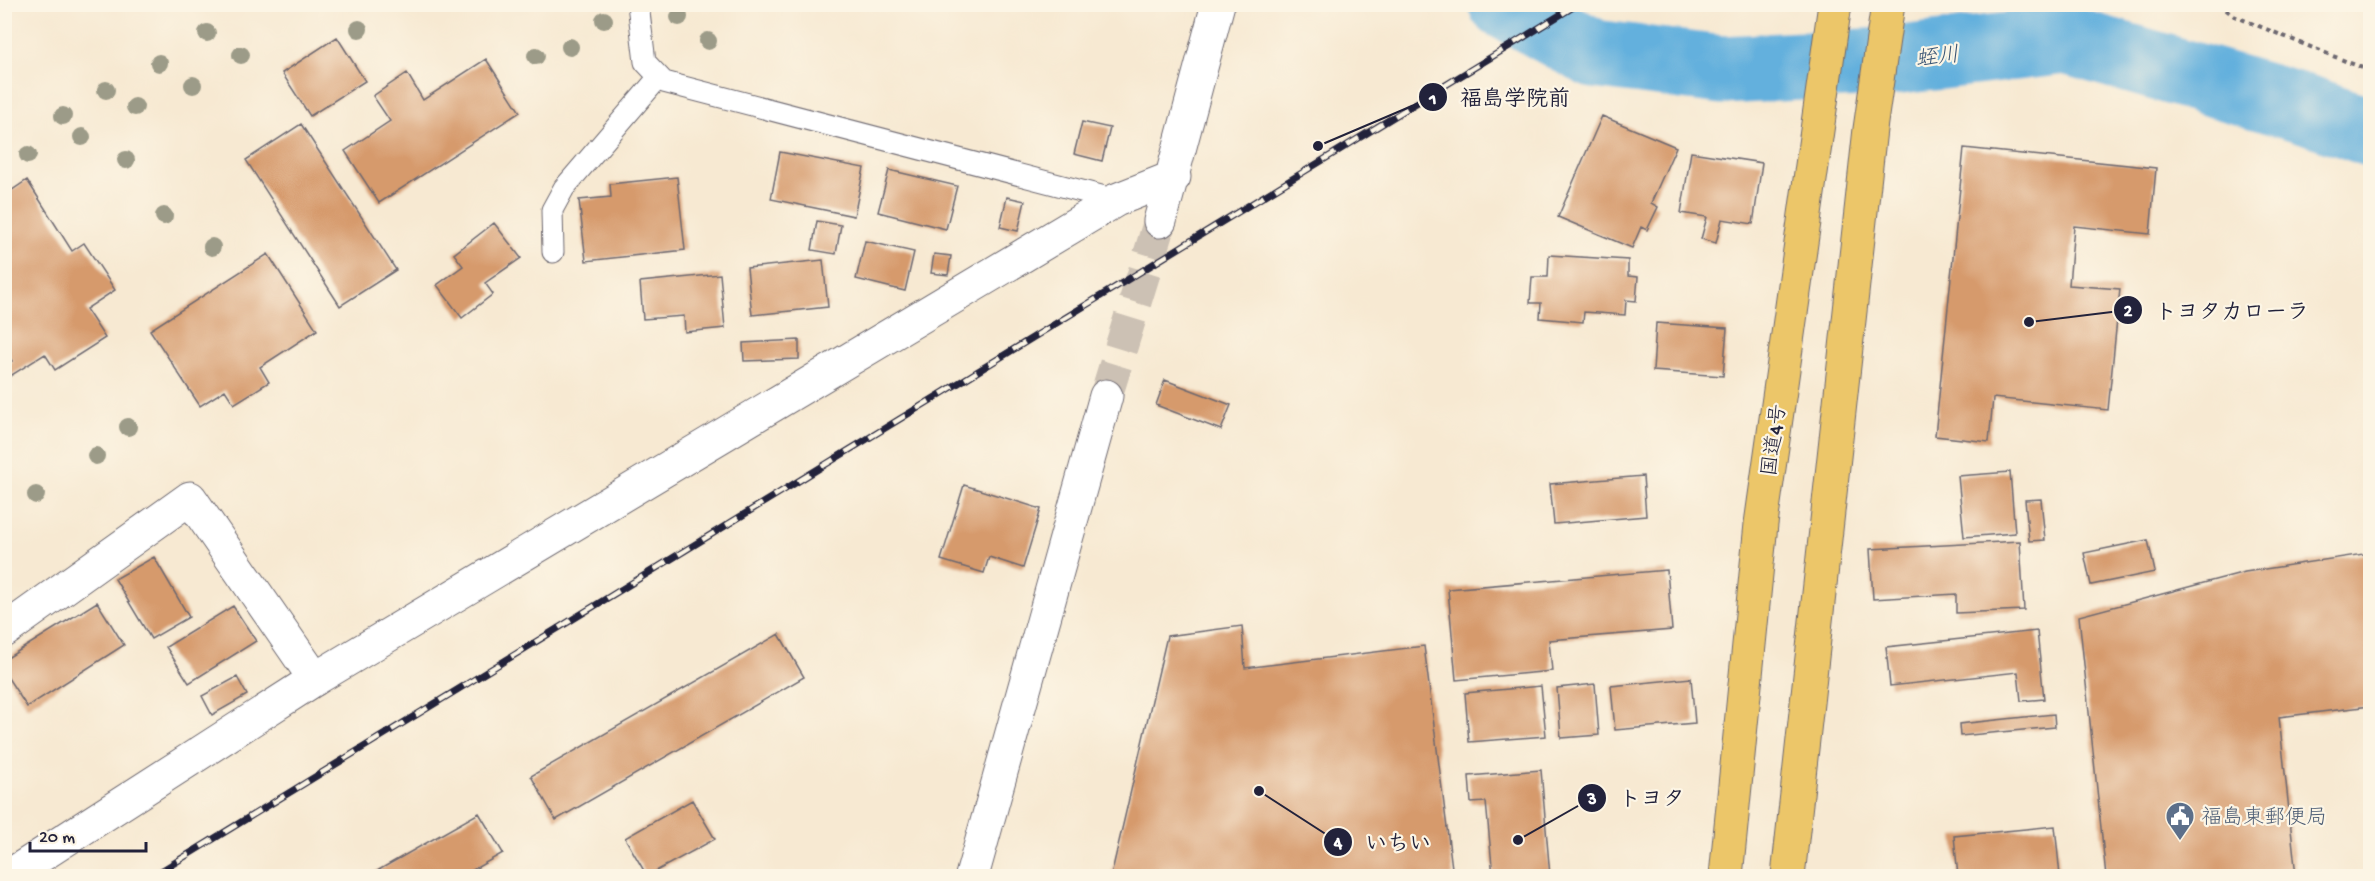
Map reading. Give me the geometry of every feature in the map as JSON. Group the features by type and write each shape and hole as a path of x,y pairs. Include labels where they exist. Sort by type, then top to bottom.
{"highway":[{"name":"国道4号","path":"1726,876 1761,524 1834,11"},
{"path":"1788,876 1870,129 1887,11"}],"street":[{"path":"1160,221 1174,177 1218,4"},
{"path":"9,876 315,679 1116,200 1174,177"},
{"path":"972,876 1106,396"},
{"path":"4,631 190,498 315,679"}],"lane":[{"path":"638,4 645,62 664,82 1116,200"},
{"path":"553,252 552,210 564,188 659,77"}],"path":[{"path":"2219,4 2244,21 2370,71"}],"building":[{"path":"337,37 365,81 310,116 282,73"},
{"path":"486,59 520,112 379,203 345,151 390,121 373,96 407,73 423,100"},
{"path":"1602,116 1676,147 1651,203 1658,207 1647,230 1641,227 1632,248 1558,217"},
{"path":"1082,122 1110,128 1102,161 1074,154"},
{"path":"301,124 396,270 340,306 246,160"},
{"path":"1964,148 2156,168 2150,234 2074,226 2069,285 2120,289 2108,410 1993,398 1989,442 1935,436"},
{"path":"780,152 864,168 854,216 771,199"},
{"path":"1691,152 1762,163 1753,224 1722,219 1716,243 1701,239 1707,217 1681,213"},
{"path":"889,170 957,186 946,229 878,212"},
{"path":"677,177 685,250 586,261 579,200 611,197 610,184"},
{"path":"27,180 72,251 84,243 115,290 86,309 105,338 55,370 45,354 4,380 4,365 12,361 5,350 5,195"},
{"path":"1007,197 1025,201 1018,231 1000,227"},
{"path":"817,221 841,225 836,254 812,250"},
{"path":"494,223 521,258 485,283 493,294 462,318 437,285 463,266 454,254"},
{"path":"865,241 914,252 905,291 856,279"},
{"path":"268,254 317,330 260,367 269,382 234,404 225,390 200,406 150,330"},
{"path":"934,254 951,256 948,275 931,273"},
{"path":"1549,255 1628,260 1628,276 1638,277 1636,301 1626,300 1625,315 1584,312 1583,322 1540,318 1541,303 1530,303 1532,277 1548,277"},
{"path":"823,260 828,307 752,315 747,268"},
{"path":"720,274 725,328 685,332 684,316 643,319 640,282"},
{"path":"1656,323 1727,328 1723,376 1653,371"},
{"path":"799,340 799,359 744,361 743,343"},
{"path":"1165,380 1231,405 1221,430 1156,405"},
{"path":"2010,472 2015,533 1964,537 1958,476"},
{"path":"1643,476 1646,516 1554,524 1550,484"},
{"path":"964,485 1041,509 1023,568 989,557 984,573 941,560"},
{"path":"2041,499 2045,540 2029,541 2025,500"},
{"path":"2148,540 2155,572 2091,585 2084,553"},
{"path":"2020,541 2024,610 1956,613 1956,594 1873,599 1870,549"},
{"path":"2370,553 2370,706 2279,717 2296,876 2106,876 2079,616 2245,572"},
{"path":"154,557 189,617 151,639 115,579"},
{"path":"1667,570 1672,630 1549,640 1552,671 1456,680 1448,589"},
{"path":"97,602 124,645 27,707 4,672 4,660"},
{"path":"233,606 256,641 189,683 166,647"},
{"path":"1242,626 1245,668 1424,646 1453,876 1111,876 1167,636"},
{"path":"2037,631 2044,699 2021,701 2018,672 1890,686 1886,647"},
{"path":"779,634 804,677 556,820 531,776"},
{"path":"237,677 247,695 212,715 202,696"},
{"path":"1691,678 1695,723 1615,730 1611,686"},
{"path":"1595,684 1599,735 1561,738 1557,688"},
{"path":"1541,686 1546,736 1469,742 1465,693"},
{"path":"2054,714 2055,727 1960,736 1959,724"},
{"path":"1541,770 1550,876 1493,876 1486,802 1471,803 1469,776"},
{"path":"692,800 715,839 647,876 625,838"},
{"path":"479,813 503,853 462,876 368,876"},
{"path":"2055,826 2060,876 1958,876 1954,836"}],"waterway":[{"name":"蛭川","path":"1503,4 1594,54 1722,70 1884,62 2066,40 2309,110 2370,132"}],"tunnel":[{"path":"1106,396 1160,221"}],"railway":[{"path":"153,876 1578,4"}],"place":[{"name":"福島学院前","path":"1318,146"},
{"name":"トヨタカローラ","path":"2029,322"},
{"name":"いちい","path":"1259,791"},
{"name":"トヨタ","path":"1518,840"},
{"name":"福島東郵便局","path":"2180,842"}]}
